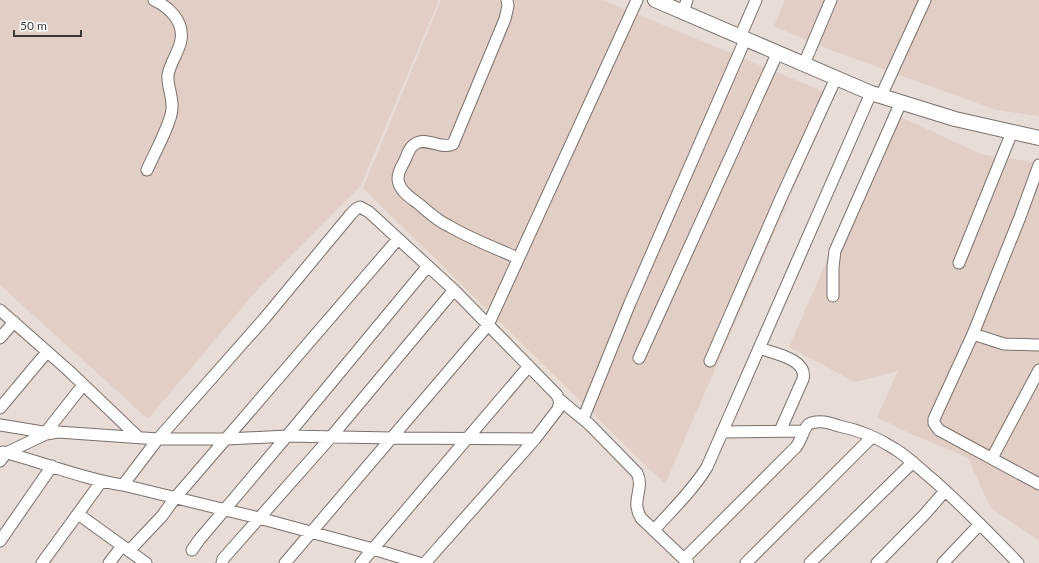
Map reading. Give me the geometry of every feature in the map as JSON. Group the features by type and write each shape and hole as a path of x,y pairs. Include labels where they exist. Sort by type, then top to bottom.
{"main road":[{"path":"655,0 685,6 742,38 876,95 955,119 1039,138"}],"street":[{"path":"147,170 165,130 172,109 168,74 181,39 180,29 175,16 164,5 154,0"},
{"path":"507,0 508,6 505,19 453,144 449,146 422,141 416,142 411,146 401,167 398,174 398,180 400,186 406,194 447,226 518,258"},
{"path":"285,563 488,325 637,0"},
{"path":"583,419 630,303 742,38 756,0"},
{"path":"804,64 831,0"},
{"path":"654,530 700,478 712,457 759,348 876,95 925,0"},
{"path":"639,358 777,54"},
{"path":"710,361 781,198 836,78"},
{"path":"833,296 833,267 835,251 901,102"},
{"path":"959,263 1012,132"},
{"path":"1038,482 939,430 934,423 935,414 973,334 1020,217 1039,165"},
{"path":"122,485 158,438 264,319 356,209 360,207 370,212 454,290 530,366 560,400 583,419 637,473 640,481 636,507 641,518 686,561 796,447 808,424 813,422 823,422 853,429 895,449 946,490 980,524 1012,561"},
{"path":"109,563 162,516 175,498 398,239"},
{"path":"192,550 428,266"},
{"path":"222,563 223,559 330,437 454,290"},
{"path":"0,310 84,385 138,437"},
{"path":"0,338 14,322"},
{"path":"973,334 1004,344 1039,345"},
{"path":"759,348 797,363 803,371 803,379 780,431"},
{"path":"0,408 47,352"},
{"path":"361,563 530,366"},
{"path":"992,458 1039,370"},
{"path":"2,455 48,432 84,385"},
{"path":"425,563 535,439 558,409 560,400"},
{"path":"0,425 48,432 158,438 226,439 287,436 535,439"},
{"path":"722,432 804,431"},
{"path":"746,563 872,437"},
{"path":"2,455 52,466 101,482 122,485 224,511 258,518 373,548 419,563"},
{"path":"810,563 913,462"},
{"path":"0,541 52,466"},
{"path":"42,563 101,482"},
{"path":"877,563 946,490"},
{"path":"78,514 146,563"},
{"path":"943,563 980,524"}],"shaded area":[{"path":"0,0 439,0 360,187 258,289 148,419 0,285"},
{"path":"441,0 603,0 834,96 665,484 363,188"},
{"path":"785,0 1039,0 1039,116 996,110 820,46 774,26"},
{"path":"892,113 981,154 1039,163 1039,541 990,507 968,458 907,432 877,417 898,371 855,382 789,347"}]}
